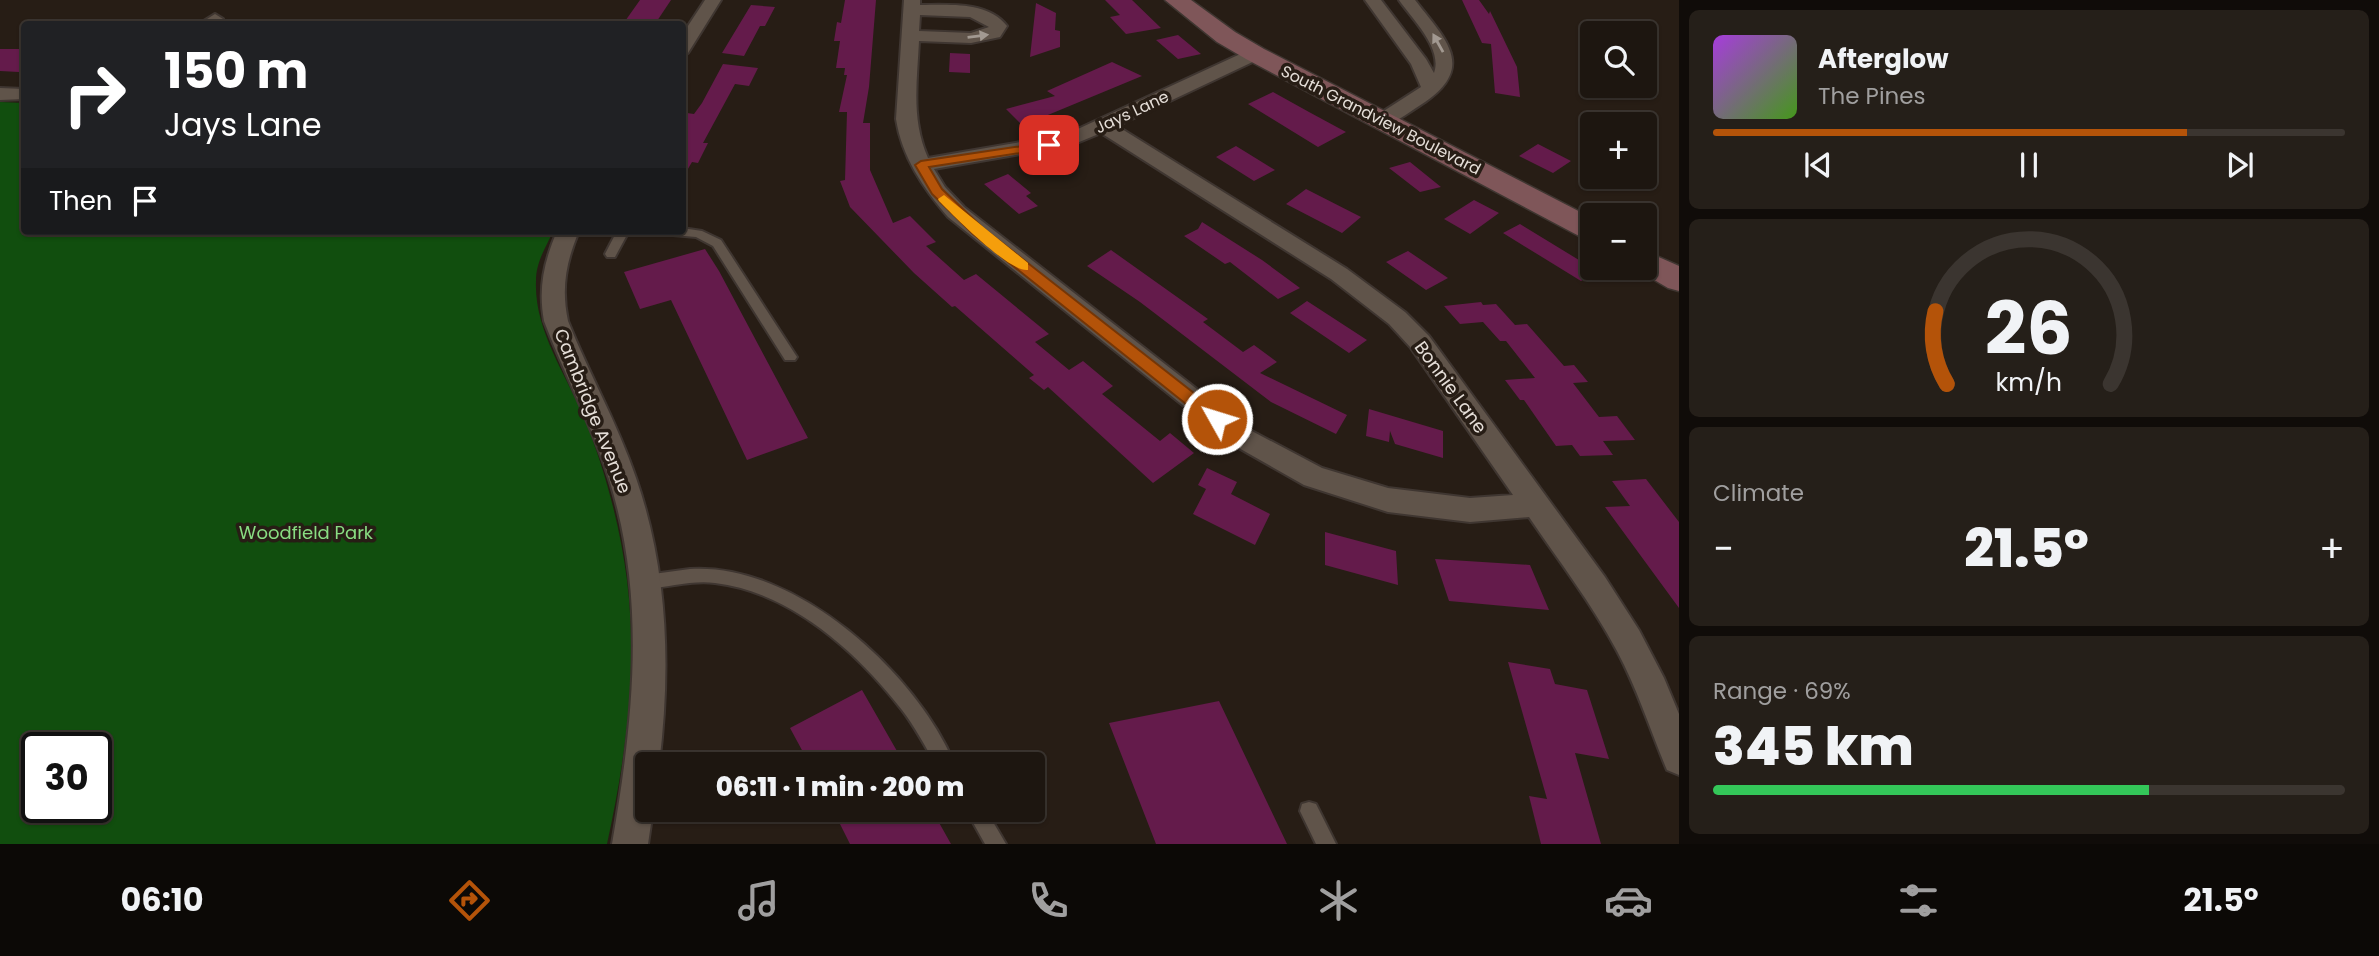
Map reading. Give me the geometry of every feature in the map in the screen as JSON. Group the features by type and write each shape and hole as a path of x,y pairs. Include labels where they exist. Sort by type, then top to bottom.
{"street":[{"path":"686,43 713,0"},
{"name":"South Grandview Boulevard","path":"1176,0 1226,37 1255,54 1580,224"},
{"path":"1373,0 1425,71 1431,88"},
{"path":"1383,120 1427,93 1442,79 1446,65 1439,40 1407,0"},
{"path":"910,36 980,37 994,33 998,26 990,17 975,13 912,5 910,36 906,119 909,137 921,165 937,191 978,231 1217,419 1266,453 1314,477 1388,500 1470,510 1535,505"},
{"name":"Jays Lane","path":"921,165 1049,145 1104,126 1255,54"},
{"path":"0,94 21,94"},
{"name":"Bonnie Lane","path":"1104,126 1339,274 1397,318 1420,342 1594,586 1628,640 1653,689 1679,758"},
{"name":"Cambridge Avenue","path":"566,235 557,256 550,295 556,321 629,499 646,582 650,676 648,722 631,844"},
{"path":"1657,268 1679,280"}],"lane":[{"path":"686,233 698,234 717,243 790,357"},
{"path":"611,254 621,235"},
{"path":"646,582 714,576 762,587 801,608 844,636 908,705 938,752"},
{"path":"1309,811 1326,844"},
{"path":"982,822 996,844"}],"green space":[{"name":"Woodfield Park","path":"0,102 21,103 21,235 551,235 536,274 540,316 552,350 591,434 616,517 627,580 631,680 620,779 607,844 0,844"}],"building":[{"path":"640,0 671,0 657,21 625,21"},
{"path":"845,0 876,0 869,87 863,123 870,123 870,170 893,223 910,216 936,242 926,246 964,280 976,274 1049,334 1035,342 1069,370 1083,361 1113,386 1102,394 1160,441 1170,433 1194,453 1153,483 1048,387 1044,390 1029,378 1034,375 914,273 850,207 840,181 845,180 847,112 839,112 847,75 844,75 845,68 836,68 840,41 834,41"},
{"path":"1105,0 1132,0 1161,28 1126,34 1110,17 1120,15"},
{"path":"1462,0 1479,0 1489,14 1490,11 1517,67 1520,97 1495,93 1491,44 1482,43"},
{"path":"1036,3 1056,13 1055,30 1060,31 1060,47 1030,57"},
{"path":"751,5 775,7 765,26 760,26 744,56 722,53"},
{"path":"1178,35 1201,54 1178,59 1156,40"},
{"path":"0,49 21,49 21,70 0,71"},
{"path":"950,53 970,54 970,73 949,72"},
{"path":"1112,62 1142,76 1031,122 1021,124 1006,109 1055,96 1047,91"},
{"path":"723,64 758,68 749,86 735,84 703,143 708,143 698,163 692,162 686,172 686,115 694,114"},
{"path":"1273,92 1346,132 1318,147 1248,104"},
{"path":"1538,144 1571,161 1553,173 1519,156"},
{"path":"1236,146 1275,170 1254,181 1216,157"},
{"path":"1410,162 1441,187 1420,192 1389,168"},
{"path":"1008,174 1031,193 1026,196 1038,206 1019,214 984,184"},
{"path":"1306,189 1361,217 1342,233 1286,204"},
{"path":"1474,200 1499,213 1470,234 1444,219"},
{"path":"1202,222 1300,288 1278,299 1230,262 1225,264 1184,236 1198,229"},
{"path":"1520,224 1580,261 1580,280 1583,280 1581,281 1503,233"},
{"path":"705,249 808,438 747,460 671,300 640,309 624,272"},
{"path":"1111,250 1208,319 1203,322 1243,352 1254,345 1277,362 1260,373 1347,415 1336,434 1271,402 1140,302 1087,266"},
{"path":"1408,251 1448,278 1426,290 1386,262"},
{"path":"1307,301 1367,340 1349,353 1290,313"},
{"path":"1481,302 1483,305 1496,304 1515,325 1527,324 1564,366 1574,365 1588,382 1573,383 1599,417 1617,416 1635,440 1603,441 1613,455 1580,456 1572,445 1556,446 1524,400 1520,400 1505,380 1535,378 1506,341 1500,341 1483,322 1460,324 1444,306"},
{"path":"1369,409 1443,431 1443,458 1395,444 1390,431 1389,442 1366,436"},
{"path":"1207,468 1237,482 1231,494 1270,514 1255,545 1193,514 1206,489 1198,485"},
{"path":"1646,479 1679,522 1679,608 1605,507 1630,506 1612,481"},
{"path":"1325,532 1396,551 1398,585 1325,565"},
{"path":"1435,559 1530,565 1549,610 1449,601"},
{"path":"1508,662 1550,669 1555,684 1587,690 1609,759 1575,753 1601,844 1541,844 1529,796 1547,799"},
{"path":"862,690 898,752 803,752 790,728"},
{"path":"1219,701 1287,844 1156,844 1109,723"},
{"path":"839,822 939,822 951,844 850,844"}],"slow traffic":[{"path":"944,199 978,231 1023,266"}],"route":[{"path":"1049,145 921,165 937,191 978,231 1217,419"}]}
